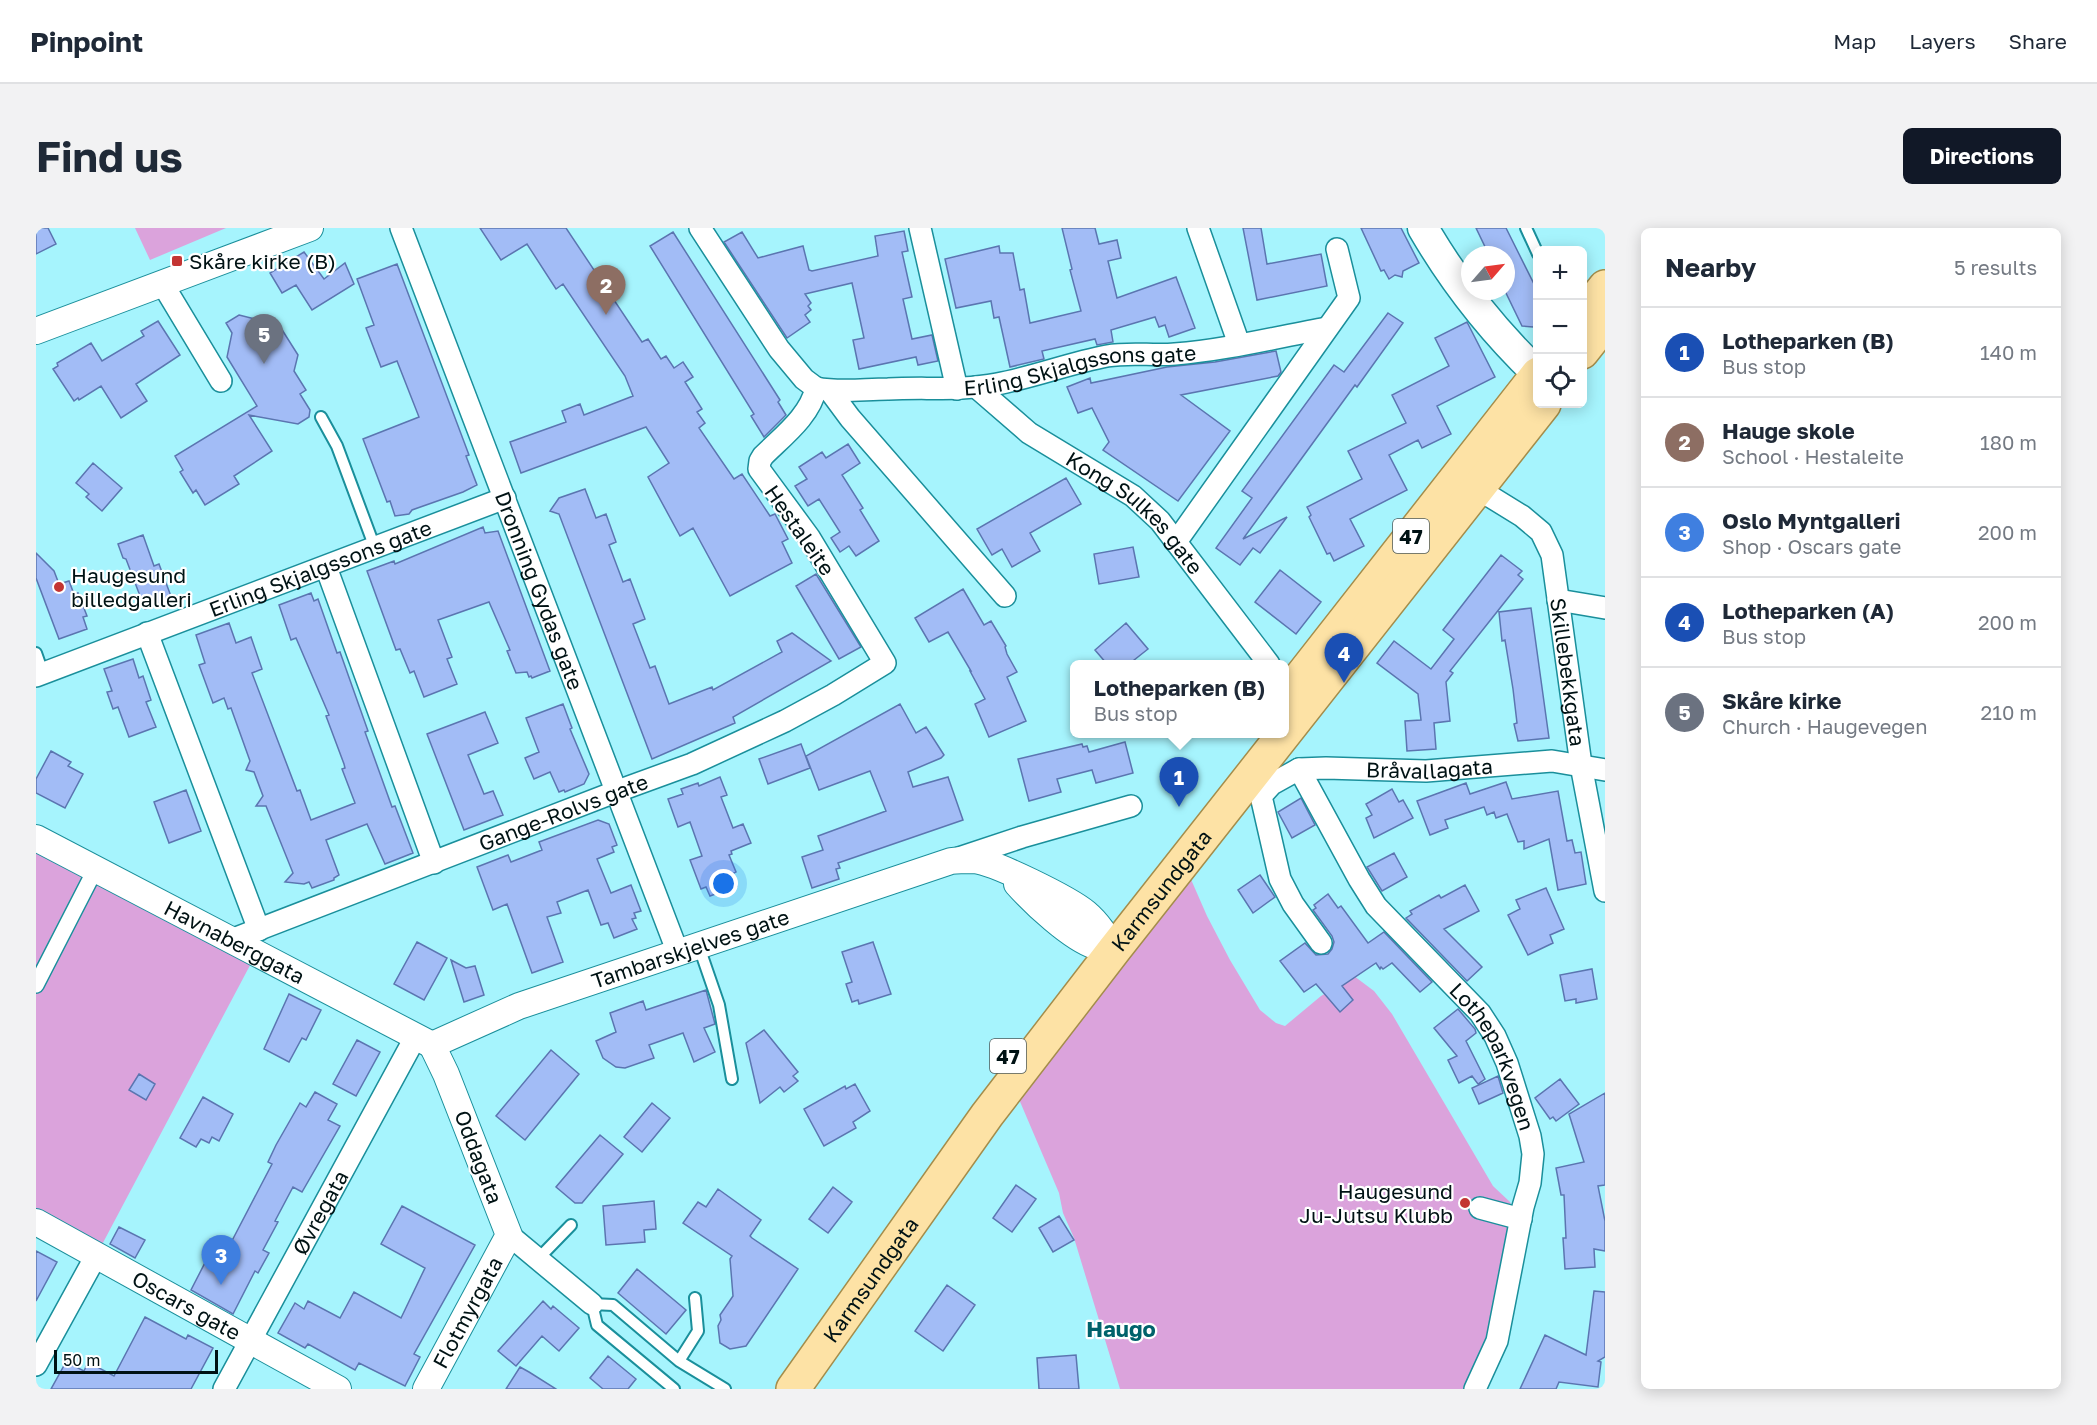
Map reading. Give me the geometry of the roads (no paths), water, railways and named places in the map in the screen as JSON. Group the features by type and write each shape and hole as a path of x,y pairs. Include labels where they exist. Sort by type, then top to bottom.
{"main road":[{"path":"1424,228 1444,265 1474,306 1533,369"},
{"path":"1587,310 1605,287"},
{"path":"1587,346 1605,323"},
{"name":"47","path":"1289,693 1533,380"},
{"name":"Karmsundgata","path":"1289,718 1478,489 1541,408"},
{"name":"Karmsundgata","path":"793,1389 987,1114 1104,942 1255,738"},
{"name":"Karmsundgata","path":"773,1389 977,1095 1272,738"}],"street":[{"path":"36,331 310,228"},
{"name":"Dronning Gydas gate","path":"401,228 615,792 689,950"},
{"path":"700,228 779,349 804,379 823,390 850,418 1005,596"},
{"path":"920,228 967,388"},
{"path":"1198,228 1239,344"},
{"path":"1176,542 1349,298 1338,249"},
{"path":"162,283 221,381"},
{"name":"Erling Skjalgssons gate","path":"823,390 967,388 998,384 1109,356 1141,353 1173,355 1327,327"},
{"name":"Kong Sulkes gate","path":"967,388 1029,433 1133,496 1160,521 1266,660"},
{"name":"Hestaleite","path":"823,390 808,410 763,456 759,469 809,537 885,663"},
{"name":"Skillebekkgata","path":"1478,489 1522,516 1541,532 1552,555 1581,765 1605,891"},
{"name":"Erling Skjalgssons gate","path":"39,674 505,498"},
{"path":"327,567 434,863"},
{"path":"1558,600 1605,608"},
{"path":"147,633 259,930"},
{"name":"Gange-Rolvs gate","path":"231,940 693,764 833,695 885,663"},
{"name":"Bråvallagata","path":"1321,943 1293,903 1280,879 1261,796 1272,784 1299,769 1426,771 1552,761 1605,770"},
{"name":"Lotheparkvegen","path":"1299,769 1376,906 1480,1013 1495,1036 1507,1063 1530,1136 1533,1154 1530,1183 1497,1341 1475,1389"},
{"name":"Tambarskjelves gate","path":"424,1040 1022,837 1131,806"},
{"name":"Havnaberggata","path":"36,838 424,1040"},
{"name":"Tambarskjelves gate","path":"951,861 975,860 1045,889 1085,913 1104,942"},
{"path":"36,986 95,870"},
{"name":"Oddagata","path":"424,1040 446,1074 509,1235 592,1304"},
{"name":"Øvregata","path":"224,1389 424,1040"},
{"path":"1480,1208 1521,1219"},
{"name":"Oscars gate","path":"36,1222 338,1389"},
{"name":"Flotmyrgata","path":"426,1389 509,1235"},
{"path":"36,1365 97,1254"}],"lane":[{"path":"1526,228 1534,246"},
{"path":"321,417 337,446 375,548"},
{"path":"36,653 39,674"},
{"path":"689,950 719,1005 732,1079"},
{"path":"538,1259 571,1225"},
{"path":"680,1361 698,1331 695,1298"},
{"path":"674,1389 597,1325 592,1304 613,1305 680,1361 725,1389"}],"place":[{"name":"Skåre kirke (B)","path":"177,261"},
{"name":"Hauge skole","path":"606,315"},
{"name":"Skåre kirke","path":"264,364"},
{"name":"Haugesund billedgalleri","path":"59,587"},
{"name":"Lotheparken (A)","path":"1344,683"},
{"name":"Lotheparken (B)","path":"1179,807"},
{"name":"Haugesund Ju-Jutsu Klubb","path":"1465,1203"},
{"name":"Oslo Myntgalleri","path":"221,1285"}],"district":[{"name":"Haugo","path":"1121,1328"}]}
